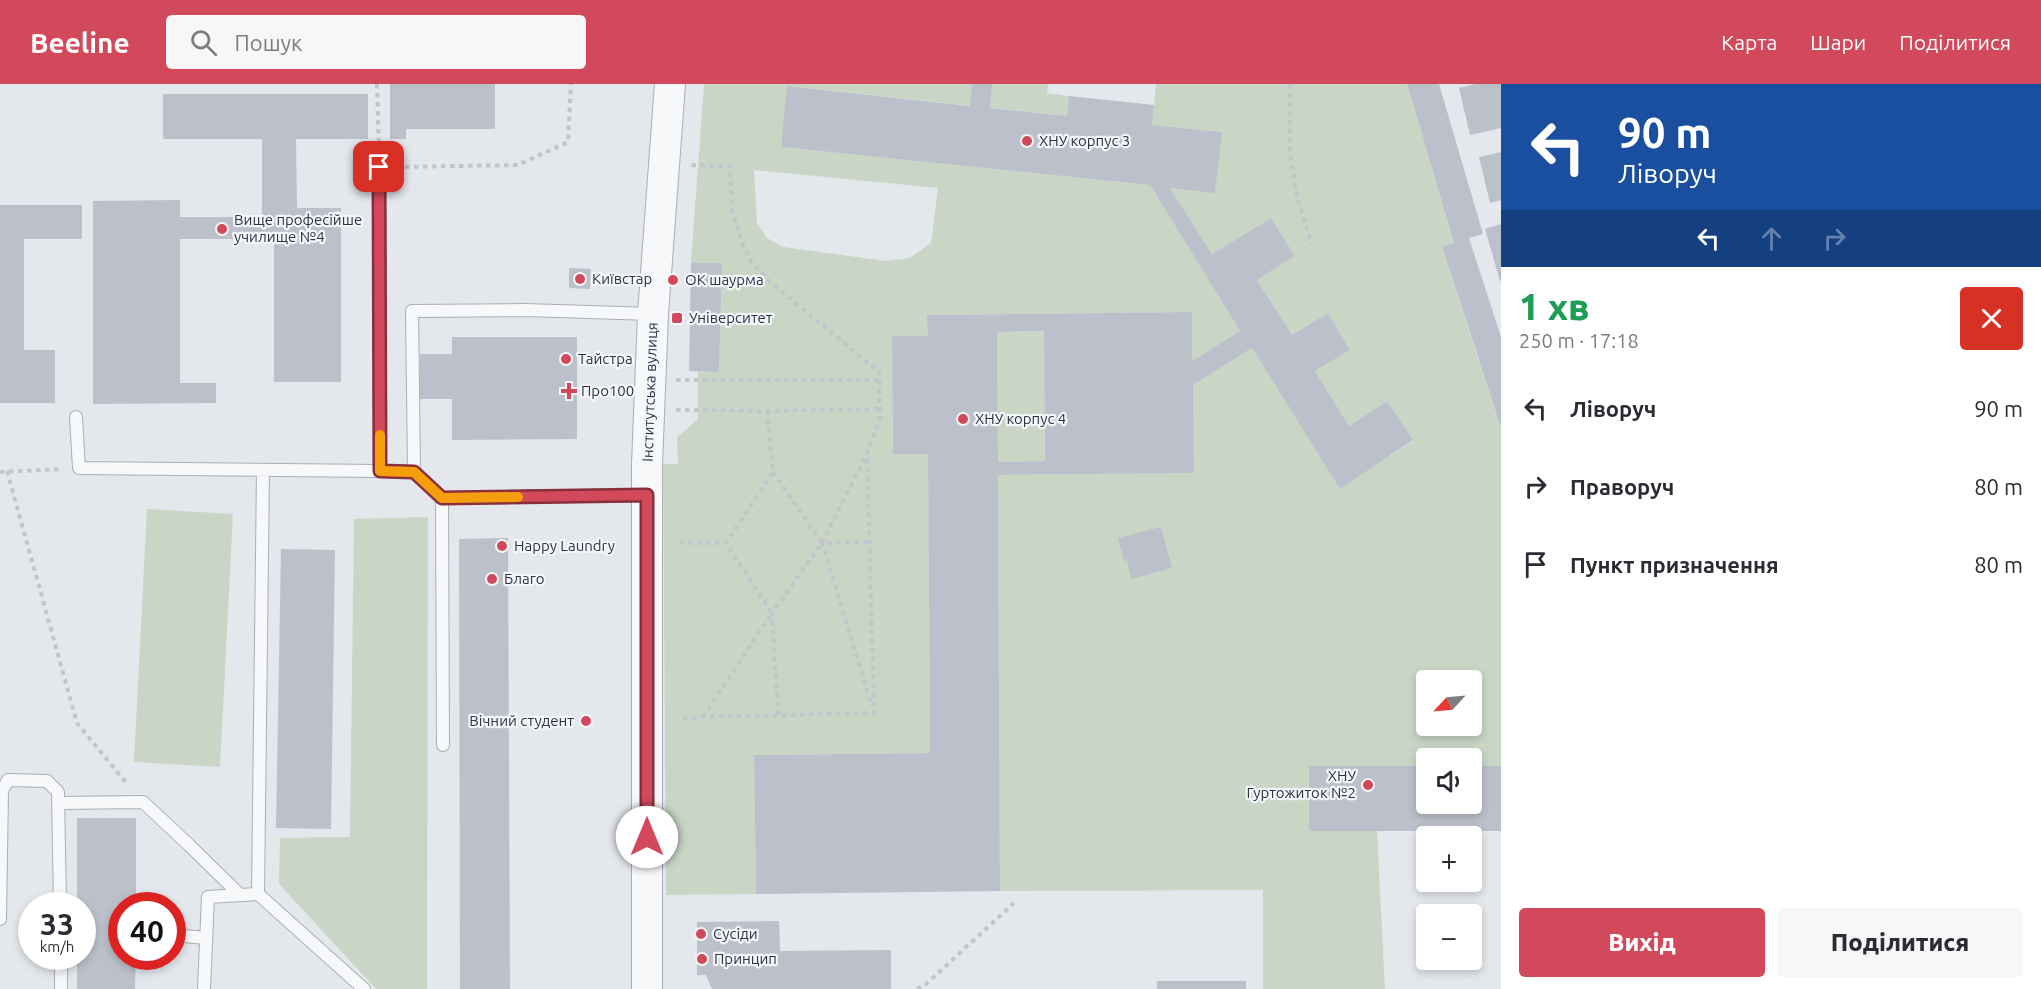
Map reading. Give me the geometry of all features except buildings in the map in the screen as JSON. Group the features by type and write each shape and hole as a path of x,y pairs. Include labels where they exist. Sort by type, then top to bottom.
{"street":[{"name":"Інститутська вулиця","path":"647,989 649,387 670,84"}],"lane":[{"path":"379,167 380,471"},
{"path":"414,472 412,311 525,310 623,315 653,314"},
{"path":"76,417 79,468 414,472 442,498 647,495"},
{"path":"258,894 263,470"},
{"path":"442,498 443,745"},
{"path":"0,919 2,791 8,780 47,781 58,792 60,892"},
{"path":"59,803 143,802 240,895"},
{"path":"204,989 208,897 258,894 364,989"},
{"path":"186,936 206,938"},
{"path":"61,970 61,989"}],"path":[{"path":"377,84 379,167 518,165 568,142 571,84"},
{"path":"1290,84 1290,152 1298,200 1312,245"},
{"path":"687,165 730,166 732,209 741,243 752,263 769,281 879,372 880,419 867,453 822,543 703,717"},
{"path":"676,380 879,380"},
{"path":"676,410 880,409"},
{"path":"767,411 773,472 822,543 874,713"},
{"path":"867,453 874,713"},
{"path":"0,472 79,468"},
{"path":"7,471 77,723 143,802"},
{"path":"726,543 773,472"},
{"path":"822,543 868,542"},
{"path":"679,543 726,543"},
{"path":"726,543 772,613 778,714"},
{"path":"683,719 778,714 874,713"},
{"path":"917,989 925,985 1014,903"}],"green space":[{"path":"704,84 1048,84 1047,93 1069,96 1067,116 788,86 781,147 1150,185 1240,331 1192,361 1192,312 928,315 928,336 892,336 893,454 928,454 930,753 754,755 756,894 666,895 663,464 678,464 677,437 698,419 698,372 719,371 722,264 691,263","holes":["754,170 938,188 931,243 910,258 886,261 783,247 767,238 757,223"]},
{"path":"1156,84 1407,84 1454,243 1442,247 1479,362 1501,355 1501,766 1482,766 1482,748 1416,748 1416,766 1309,767 1309,831 1377,831 1385,989 1263,989 1263,890 1000,891 998,475 1194,473 1193,385 1252,348 1340,488 1413,441 1387,401 1349,426 1315,371 1350,350 1328,313 1292,335 1257,280 1295,256 1271,218 1212,254 1170,188 1215,192 1221,132 1152,125"},
{"path":"1044,331 1045,461 998,462 997,332"},
{"path":"147,509 233,514 220,767 134,762"},
{"path":"428,517 427,989 376,989 279,884 280,838 350,837 354,519"}],"slow traffic":[{"path":"380,435 380,471 414,472 442,498 518,497"}],"place":[{"name":"ХНУ корпус 3","path":"1027,141"},
{"name":"Вище професійше училище №4","path":"222,229"},
{"name":"Київстар","path":"580,279"},
{"name":"ОК шаурма","path":"673,280"},
{"name":"Університет","path":"677,318"},
{"name":"Тайстра","path":"566,359"},
{"name":"Про100","path":"569,391"},
{"name":"ХНУ корпус 4","path":"963,419"},
{"name":"Happy Laundry","path":"502,546"},
{"name":"Благо","path":"492,579"},
{"name":"Вічний студент","path":"586,721"},
{"name":"ХНУ Гуртожиток №2","path":"1368,785"},
{"name":"Сусіди","path":"701,934"},
{"name":"Принцип","path":"702,959"}],"route":[{"path":"379,167 380,471 414,472 442,498 647,495 647,837"}]}
